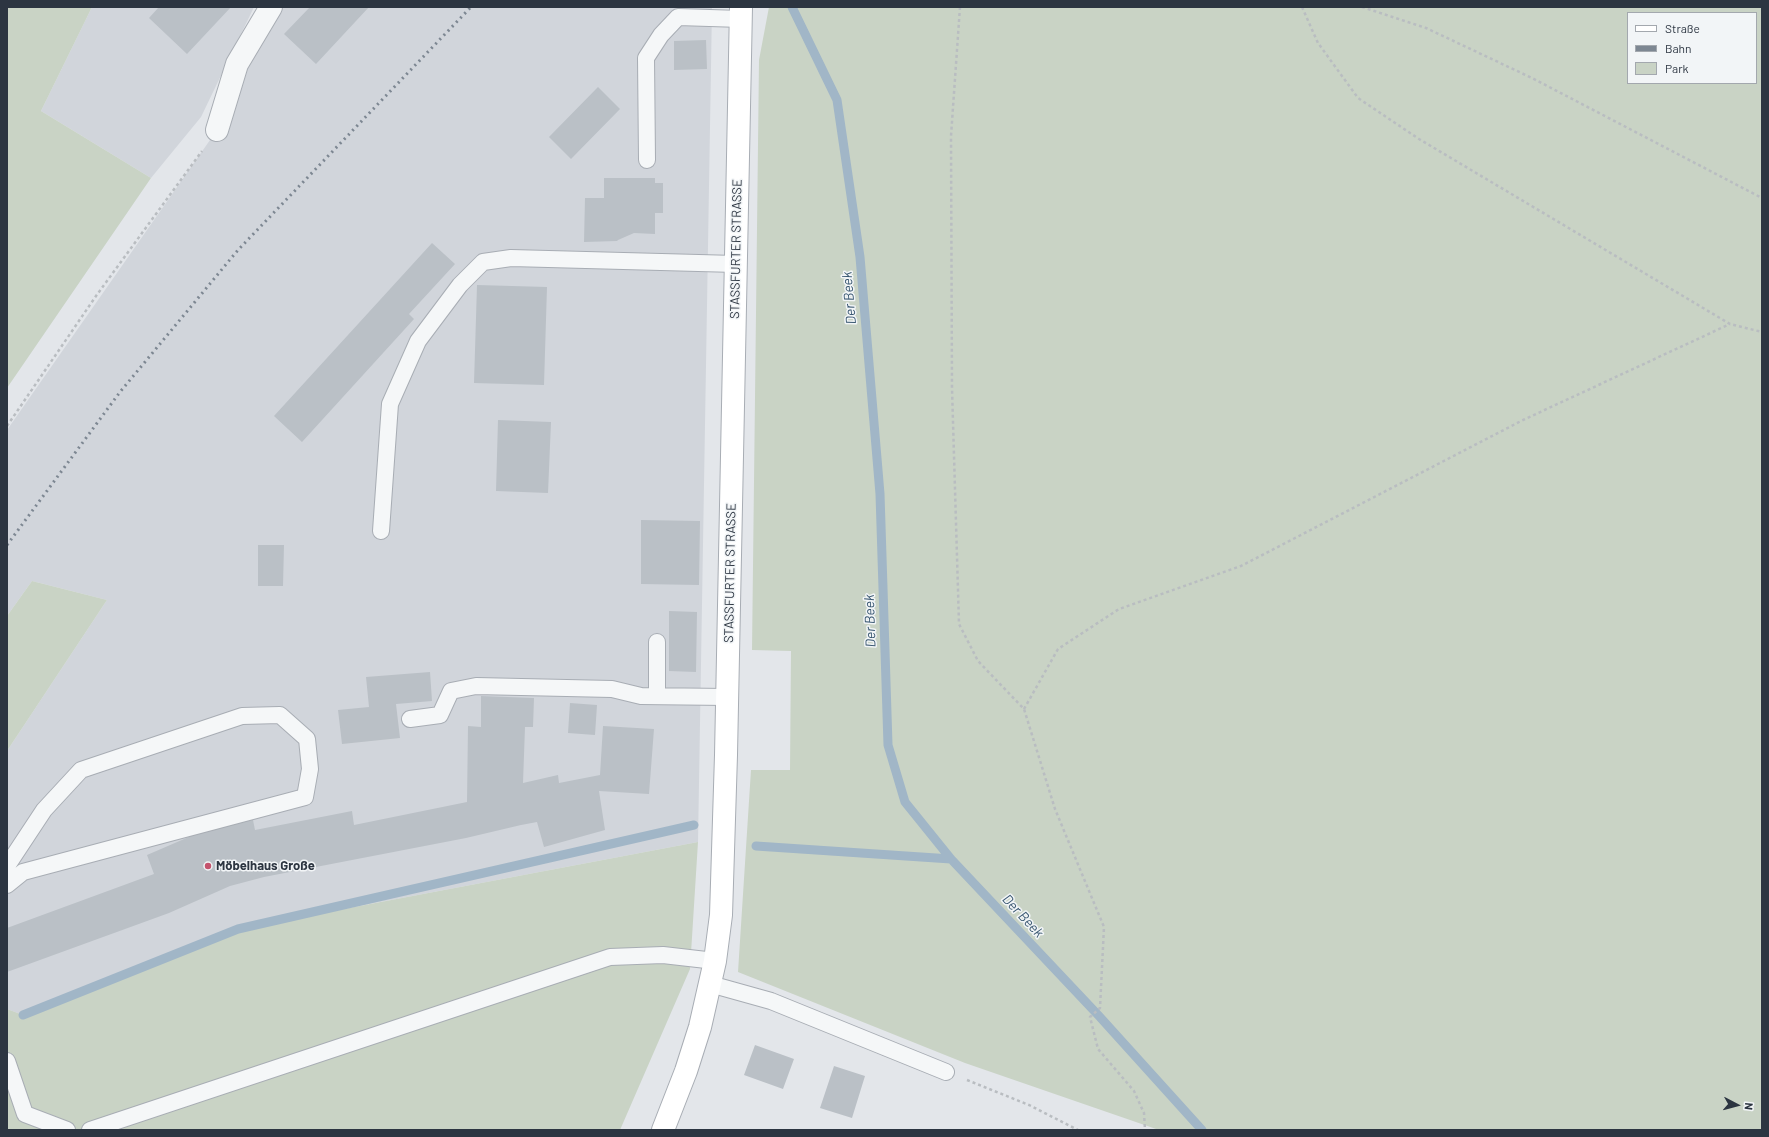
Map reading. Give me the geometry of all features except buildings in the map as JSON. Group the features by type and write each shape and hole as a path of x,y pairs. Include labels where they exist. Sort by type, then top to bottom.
{"main road":[{"name":"STASSFURTER STRASSE","path":"663,1130 686,1071 710,984 715,961 721,915 741,13"}],"street":[{"path":"217,130 237,64 271,7"}],"lane":[{"path":"647,160 646,58 661,35 678,17 741,13"},
{"path":"381,531 390,404 418,341 460,285 483,262 510,258 736,264"},
{"path":"656,642 657,696"},
{"path":"410,719 440,715 451,691 476,686 612,689 641,696 727,697"},
{"path":"7,866 44,810 81,770 242,716 280,715 307,739 310,769 305,797 24,872 7,885"},
{"path":"90,1130 610,957 663,955 715,961"},
{"path":"710,984 771,1001 946,1072"},
{"path":"7,1061 25,1114 67,1130"}],"path":[{"path":"960,7 951,136 952,388 959,624 978,661 1024,709 1055,809 1104,927 1100,1008 1090,1017 1098,1049 1134,1091 1144,1113 1144,1130"},
{"path":"1302,7 1318,43 1358,98 1419,139 1730,324 1762,332"},
{"path":"1362,7 1426,28 1532,78 1762,198"},
{"path":"7,426 96,296 217,130"},
{"path":"1024,709 1058,649 1119,609 1241,566 1523,420 1730,324"},
{"path":"946,1072 1029,1105 1078,1130"}],"shaded area":[{"path":"92,7 254,7 201,117 151,178 41,111"},
{"path":"271,7 712,7 698,842 238,929 23,1015 7,1009 7,751 107,600 32,581 7,616 7,430 217,130"}],"green space":[{"path":"7,7 92,7 41,111 151,178 7,388"},
{"path":"769,7 1762,7 1762,1130 1159,1130 965,1063 738,972 751,770 790,770 791,651 752,650 759,60"},
{"path":"32,581 107,600 7,751 7,616"},
{"path":"698,842 690,969 620,1130 7,1130 7,1009 23,1015 238,929"}],"waterway":[{"name":"Der Beek","path":"792,7 837,100 860,257 880,494 888,745 905,802 951,859 1099,1016 1202,1130"},
{"path":"23,1015 238,929 694,825"},
{"path":"756,846 951,859"}],"railway":[{"path":"7,545 120,392 238,250 471,7"}],"place":[{"name":"Möbelhaus Große","path":"208,866"}]}
